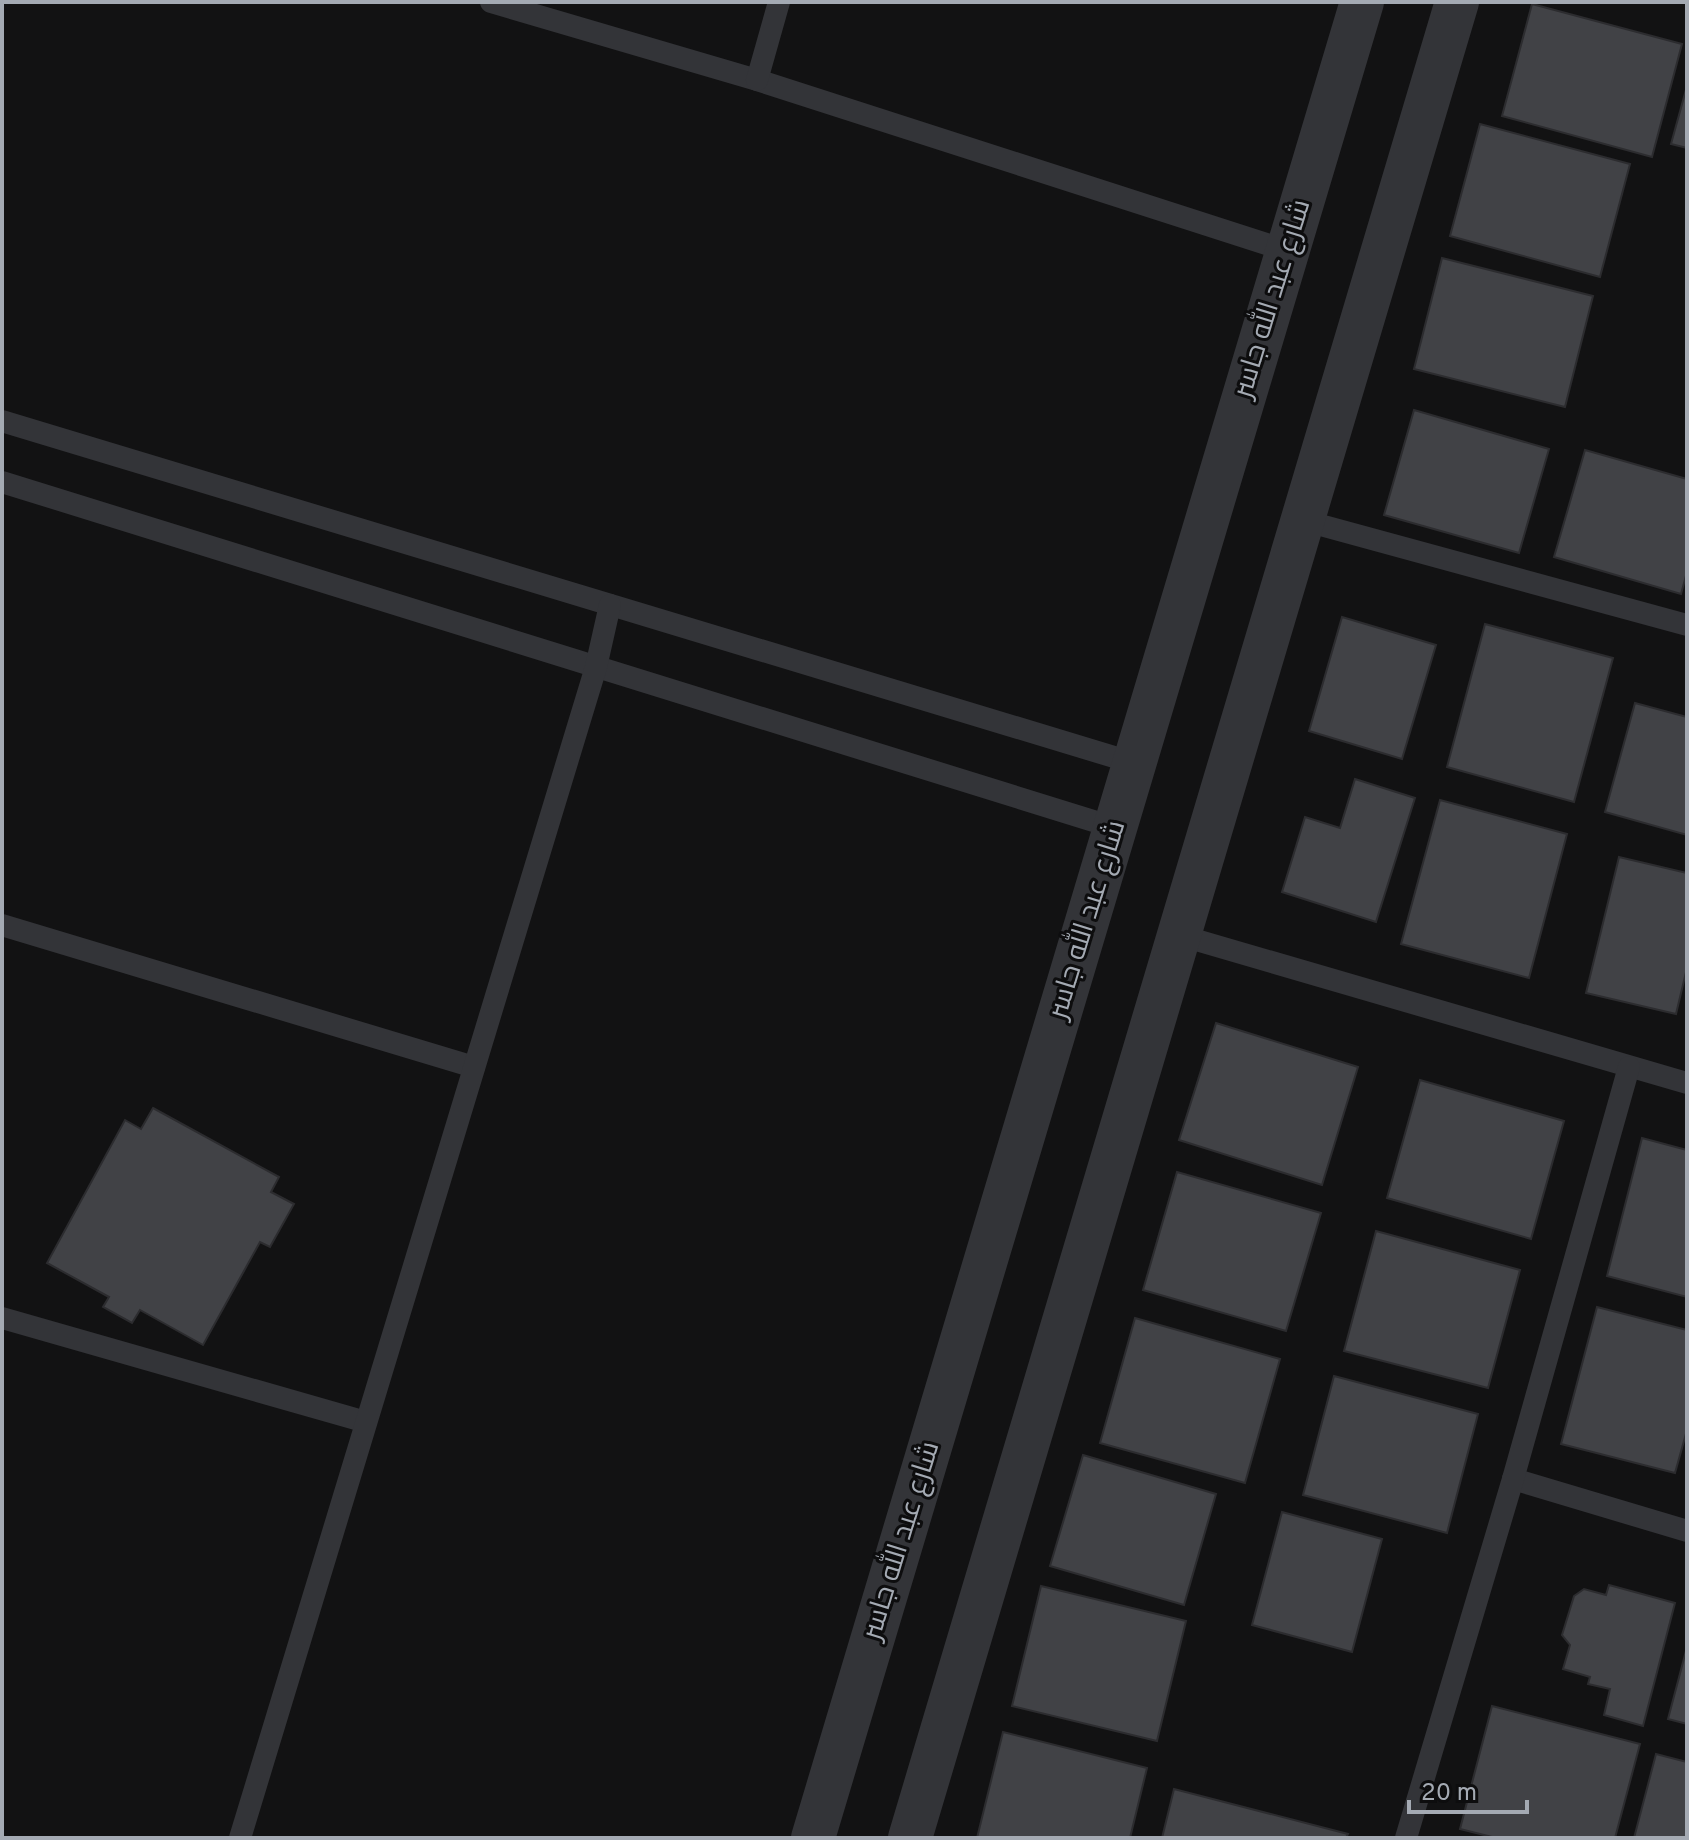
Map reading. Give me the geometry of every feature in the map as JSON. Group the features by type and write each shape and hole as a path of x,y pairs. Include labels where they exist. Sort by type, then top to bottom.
{"street":[{"name":"شارع عبد الله جاسر","path":"813,1838 1362,2"},
{"path":"910,1838 1457,2"}],"lane":[{"path":"491,2 757,80 1288,251"},
{"path":"757,80 779,2"},
{"path":"2,421 1134,763"},
{"path":"2,482 1116,828"},
{"path":"1302,520 1687,625"},
{"path":"240,1838 596,667 610,605"},
{"path":"2,925 474,1067"},
{"path":"1179,935 1687,1083"},
{"path":"1406,1838 1513,1479 1629,1067"},
{"path":"2,1318 366,1422"},
{"path":"1513,1479 1687,1531"}],"building":[{"path":"1532,4 1682,44 1652,157 1502,116"},
{"path":"1687,86 1687,148 1671,144"},
{"path":"1480,124 1630,164 1600,277 1450,236"},
{"path":"1442,258 1593,296 1565,407 1414,369"},
{"path":"1414,410 1549,449 1519,553 1384,515"},
{"path":"1585,450 1687,479 1687,572 1681,594 1554,557"},
{"path":"1342,617 1436,645 1402,759 1309,731"},
{"path":"1485,624 1613,658 1574,802 1447,767"},
{"path":"1635,703 1687,717 1687,835 1605,812"},
{"path":"1355,779 1415,798 1376,922 1282,892 1305,817 1340,828"},
{"path":"1440,800 1567,834 1529,978 1401,944"},
{"path":"1619,857 1687,873 1687,968 1676,1014 1586,993"},
{"path":"1216,1023 1358,1067 1322,1185 1179,1140"},
{"path":"1420,1080 1564,1121 1531,1239 1387,1198"},
{"path":"153,1108 279,1177 271,1192 294,1204 270,1247 260,1242 203,1345 140,1310 132,1323 103,1307 109,1297 47,1263 125,1120 141,1129"},
{"path":"1642,1138 1687,1150 1687,1297 1607,1276"},
{"path":"1177,1172 1321,1213 1286,1331 1143,1290"},
{"path":"1376,1231 1520,1270 1488,1388 1344,1351"},
{"path":"1597,1307 1687,1330 1687,1430 1675,1473 1561,1444"},
{"path":"1135,1318 1280,1359 1245,1483 1100,1443"},
{"path":"1334,1376 1478,1414 1447,1533 1303,1495"},
{"path":"1083,1455 1216,1494 1184,1605 1050,1566"},
{"path":"1282,1512 1382,1539 1352,1652 1252,1625"},
{"path":"1609,1585 1675,1603 1643,1726 1604,1715 1610,1689 1588,1684 1590,1677 1563,1669 1570,1645 1562,1635 1574,1596 1584,1589 1606,1595"},
{"path":"1041,1586 1186,1621 1157,1741 1012,1706"},
{"path":"1687,1647 1687,1724 1668,1719"},
{"path":"1492,1706 1640,1744 1615,1838 1496,1838 1460,1829"},
{"path":"1003,1732 1147,1768 1130,1838 977,1838"},
{"path":"1656,1754 1687,1762 1687,1838 1634,1838"},
{"path":"1174,1789 1348,1834 1346,1838 1162,1838"}]}
